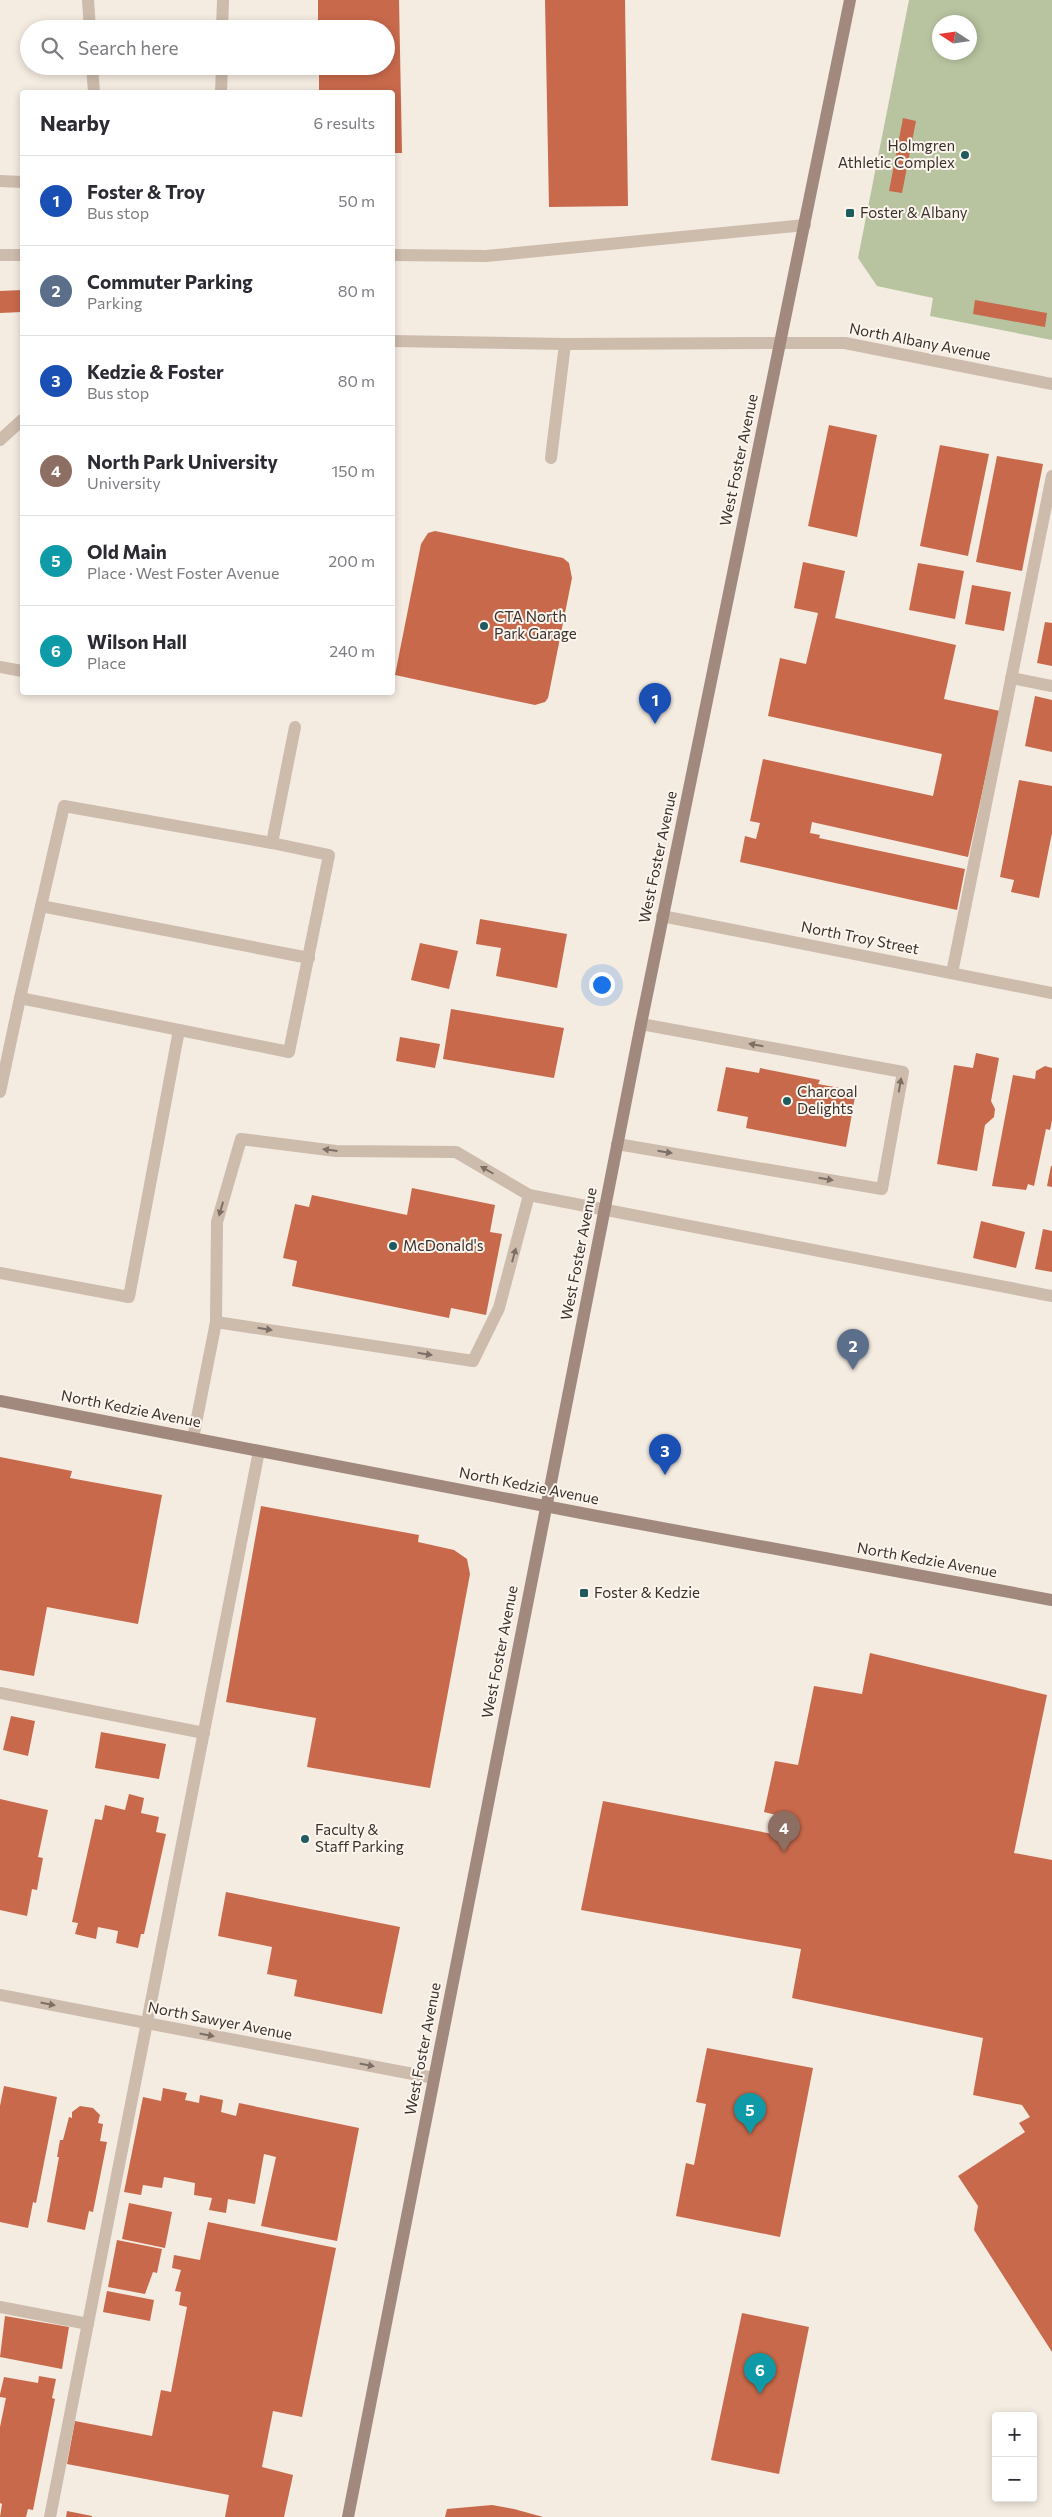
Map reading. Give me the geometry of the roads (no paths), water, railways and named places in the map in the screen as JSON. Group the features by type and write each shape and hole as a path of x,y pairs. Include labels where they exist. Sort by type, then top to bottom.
{"main road":[{"name":"West Foster Avenue","path":"348,2517 662,916 850,0"},
{"name":"North Kedzie Avenue","path":"0,1401 546,1506 1052,1600"}],"street":[{"path":"88,0 89,20"},
{"path":"222,20 223,0"},
{"path":"93,75 94,90"},
{"path":"221,90 222,75"},
{"path":"0,181 20,182"},
{"path":"395,256 486,256 805,225"},
{"path":"0,255 20,255"},
{"name":"North Albany Avenue","path":"395,341 565,344 845,344 1052,384"},
{"path":"551,458 565,344"},
{"path":"0,440 20,422"},
{"path":"952,973 1052,476"},
{"path":"0,667 20,672"},
{"path":"1011,678 1052,686"},
{"path":"272,843 295,727"},
{"path":"0,1092 20,998 64,806 329,854 289,1052 20,998"},
{"path":"41,906 309,958"},
{"name":"North Troy Street","path":"662,916 1052,993"},
{"path":"617,1144 882,1189 903,1072 641,1024"},
{"path":"0,1273 129,1297 179,1030"},
{"path":"193,1438 216,1322 217,1222 241,1139 336,1152 456,1152 530,1195 1052,1296"},
{"path":"216,1322 473,1361 500,1308 530,1195"},
{"path":"50,2517 259,1451"},
{"path":"0,1693 204,1733"},
{"name":"North Sawyer Avenue","path":"0,1995 434,2078"},
{"path":"0,2307 88,2324"}],"place":[{"name":"Holmgren Athletic Complex","path":"965,155"},
{"name":"Foster & Albany","path":"850,213"},
{"name":"CTA North Park Garage","path":"484,626"},
{"name":"Foster & Troy","path":"655,724"},
{"name":"Charcoal Delights","path":"787,1101"},
{"name":"McDonald's","path":"393,1246"},
{"name":"Commuter Parking","path":"853,1370"},
{"name":"Kedzie & Foster","path":"665,1475"},
{"name":"Foster & Kedzie","path":"584,1593"},
{"name":"Faculty & Staff Parking","path":"305,1839"},
{"name":"North Park University","path":"784,1852"},
{"name":"Old Main","path":"750,2134"},
{"name":"Wilson Hall","path":"760,2394"}]}
